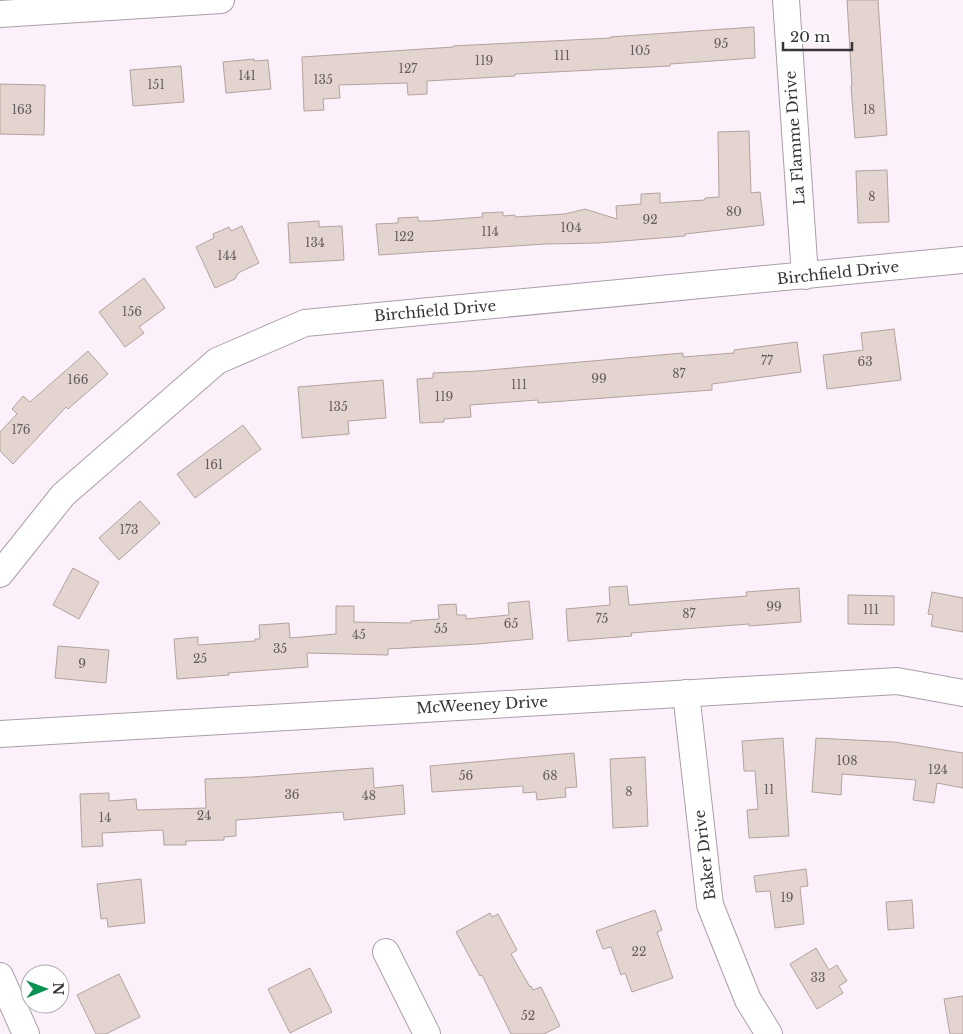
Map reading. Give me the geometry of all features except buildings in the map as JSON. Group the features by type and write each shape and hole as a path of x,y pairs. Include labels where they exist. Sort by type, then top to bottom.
{"street":[{"path":"8,10 220,0"},
{"name":"La Flamme Drive","path":"786,0 804,276"},
{"name":"Birchfield Drive","path":"0,574 63,495 217,361 305,323 963,260"},
{"name":"McWeeney Drive","path":"0,734 896,681 963,693"},
{"name":"Baker Drive","path":"686,693 710,905 748,1000 769,1034"},
{"path":"386,952 427,1034"},
{"path":"0,976 26,1034"}]}
